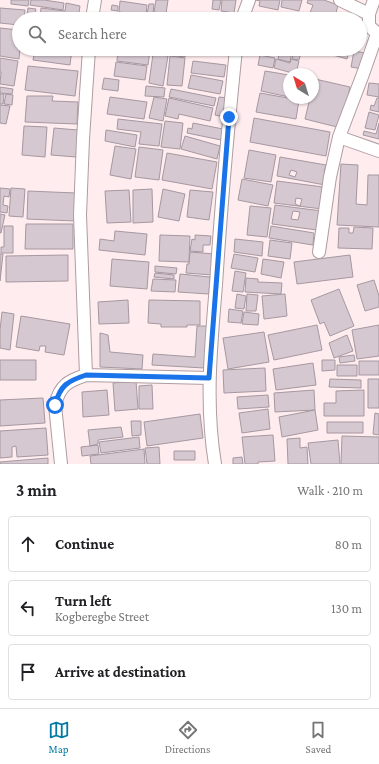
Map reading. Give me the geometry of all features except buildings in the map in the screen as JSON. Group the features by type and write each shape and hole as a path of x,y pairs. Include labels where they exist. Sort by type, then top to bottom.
{"street":[{"path":"93,12 95,0"},
{"path":"245,12 249,0"},
{"path":"340,0 365,12"},
{"path":"319,252 330,177 339,137 378,34 369,26 369,14 374,0"},
{"path":"86,375 80,215 89,56"},
{"path":"215,464 210,412 209,378 221,209 235,56"},
{"path":"339,137 379,151"},
{"path":"61,464 55,405 63,386 72,380 86,375 209,378"}],"route":[{"path":"55,405 63,386 72,380 86,375 209,378 229,117"}]}
